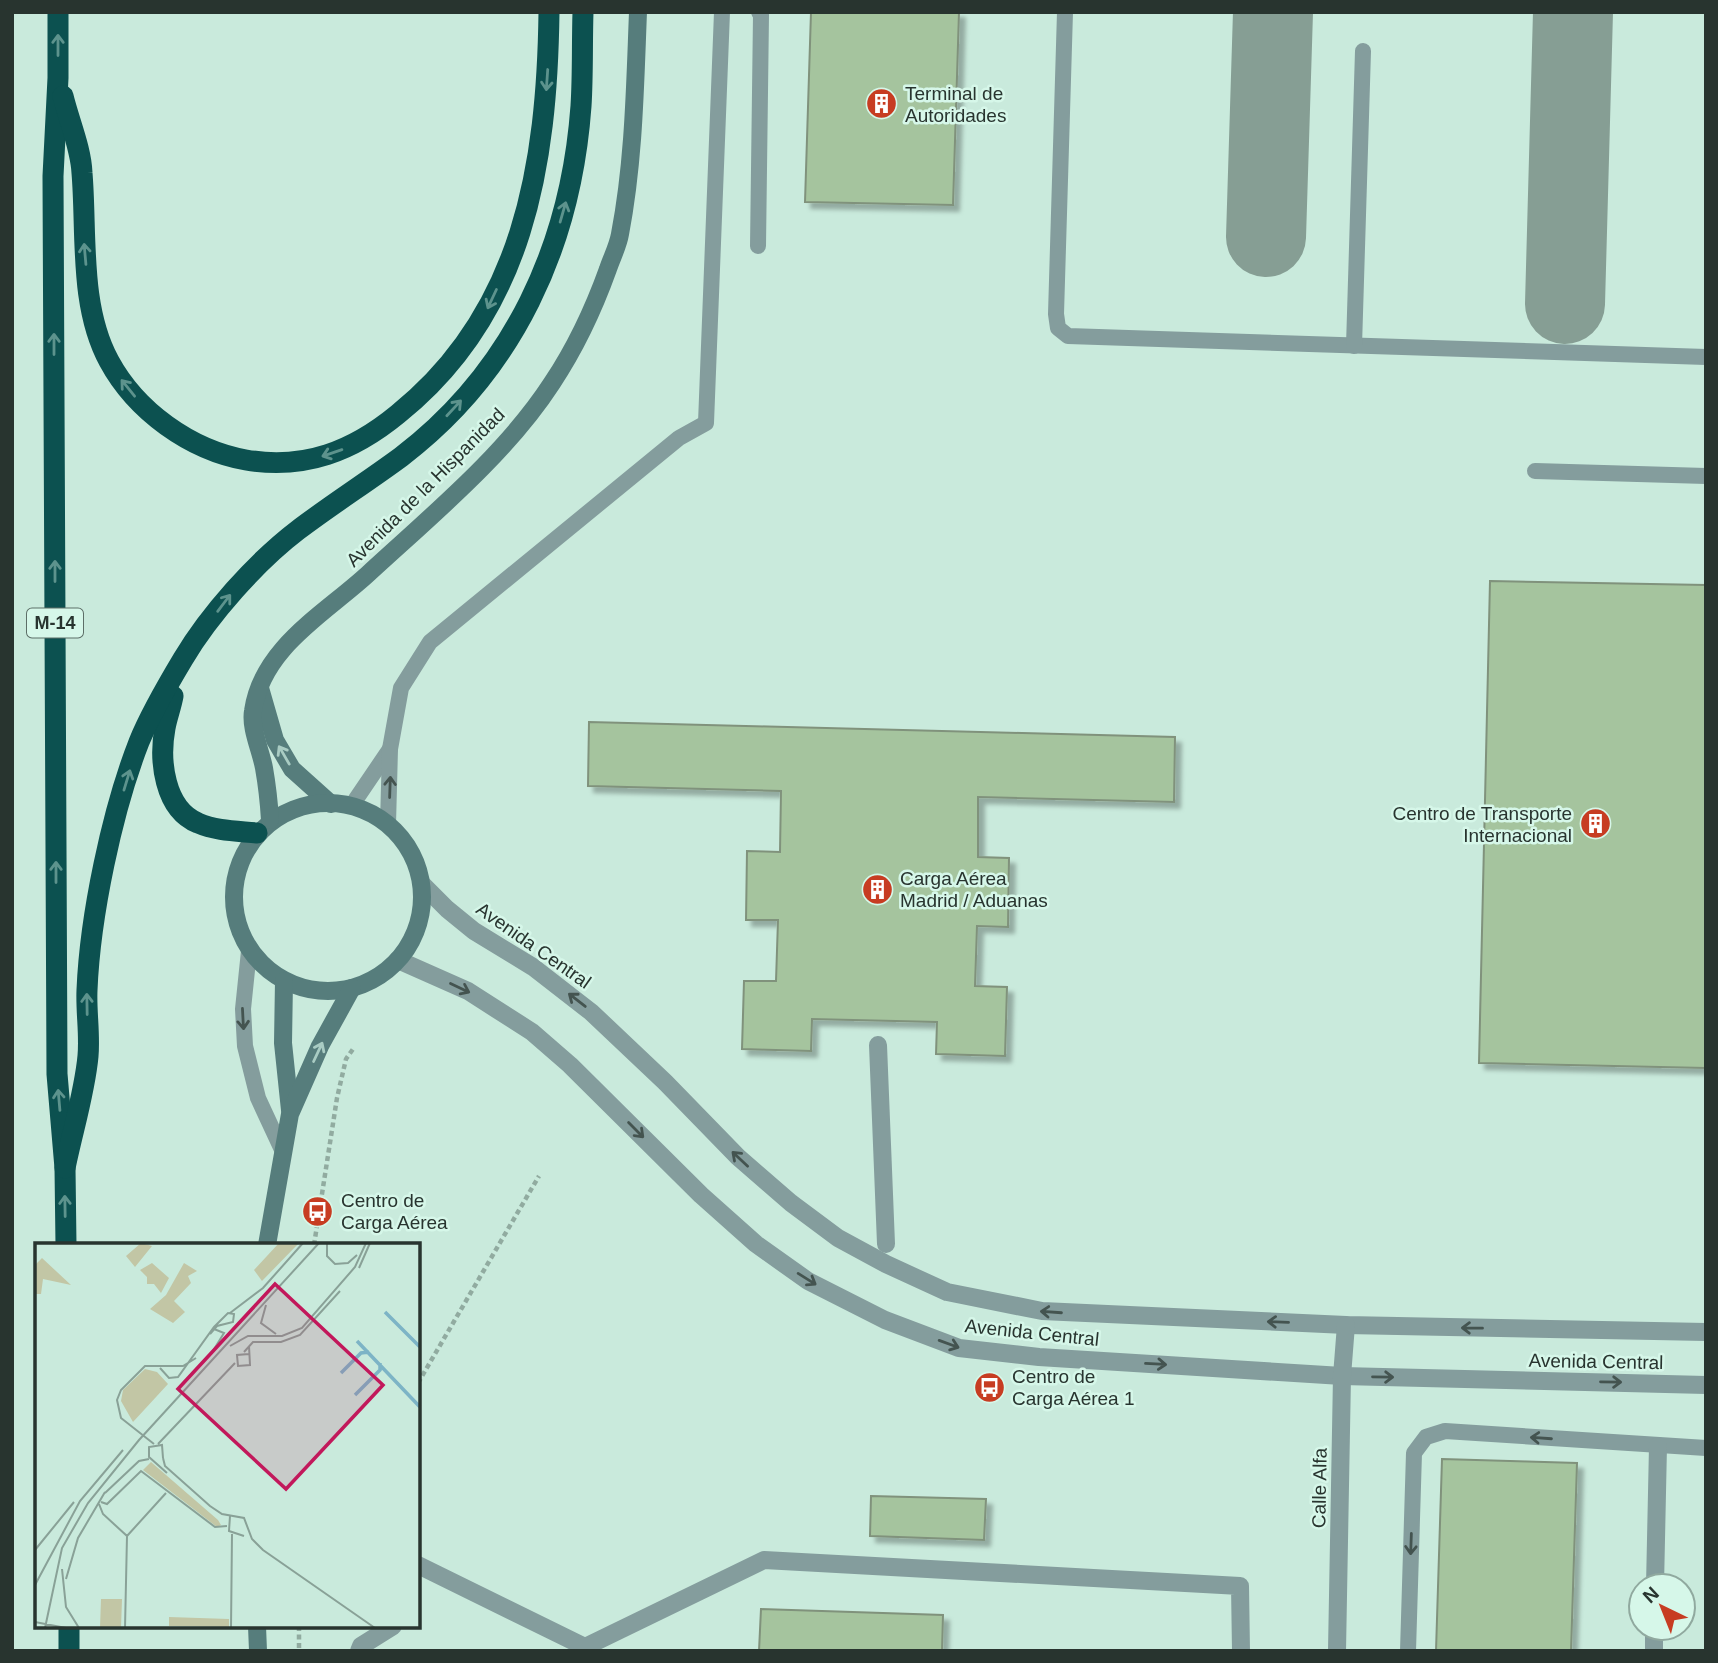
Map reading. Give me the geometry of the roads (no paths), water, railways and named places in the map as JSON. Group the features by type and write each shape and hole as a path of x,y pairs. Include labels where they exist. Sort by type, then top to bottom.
{"highway":[{"name":"M-14","path":"58,12 53,176 57,1060 65,1168 66,1243"},
{"path":"58,78 82,170 84,255 94,321 108,359 127,388 155,416 192,441 226,456 242,459 274,462 300,460 328,456 376,432 414,401 445,370 488,307 523,225 534,181 543,124 549,12"},
{"path":"65,1168 88,1057 87,989 99,898 108,850 140,741 184,657 234,590 295,532 404,454 440,424 475,386 506,345 531,302 552,250 567,198 581,106 583,12"},
{"path":"184,657 163,744 165,779 172,796 180,810 198,824 216,829 264,827"},
{"path":"69,1628 69,1651"}],"street":[{"name":"Avenida de la Hispanidad","path":"264,827 264,768 252,714 260,684 272,663 292,639 376,567 507,439 552,384 600,292 620,236 631,146 638,12"},
{"path":"260,684 275,740 292,769 331,804"},
{"path":"331,804 352,806 398,832 414,856 422,884 422,911 413,937 398,960 377,978 352,988 329,991 306,989 284,981 265,968 249,951 238,929 233,903 234,878 243,855 264,827 289,812 331,804"},
{"name":"Avenida Central","path":"422,884 465,923 533,967 591,1012 665,1082 738,1157 792,1203 838,1238 947,1292 1042,1311 1346,1325 1706,1332"},
{"name":"Avenida Central","path":"398,960 468,990 532,1032 570,1065 701,1195 756,1244 808,1281 885,1320 959,1348 993,1353 1342,1376 1706,1385"},
{"path":"284,981 283,1043 290,1114"},
{"path":"267,1243 290,1114 320,1046 352,988"},
{"path":"878,1045 886,1244"},
{"name":"Calle Alfa","path":"1337,1651 1342,1376 1346,1325"},
{"path":"1655,1572 1658,1446"},
{"path":"420,1566 585,1647 764,1560 1240,1586 1241,1651"},
{"path":"257,1628 258,1651"},
{"path":"359,1651 361,1646 390,1628"}],"lane":[{"path":"388,824 390,749 401,688 430,642 679,438 706,423 722,12"},
{"path":"758,246 759,12"},
{"path":"1065,12 1056,314 1058,328 1062,332 1077,337 1706,357"},
{"path":"1354,346 1363,51"},
{"path":"1535,471 1706,476"},
{"path":"352,806 390,749"},
{"path":"249,951 243,1009 245,1046 258,1098 283,1152"},
{"path":"1408,1651 1414,1453 1426,1437 1445,1431 1706,1448"}],"place":[{"name":"Terminal de Autoridades","path":"882,104"},
{"name":"Centro de Transporte Internacional","path":"1595,824"},
{"name":"Carga Aérea Madrid / Aduanas","path":"877,889"},
{"name":"Centro de Carga Aérea","path":"318,1211"},
{"name":"Centro de Carga Aérea 1","path":"989,1387"}]}
